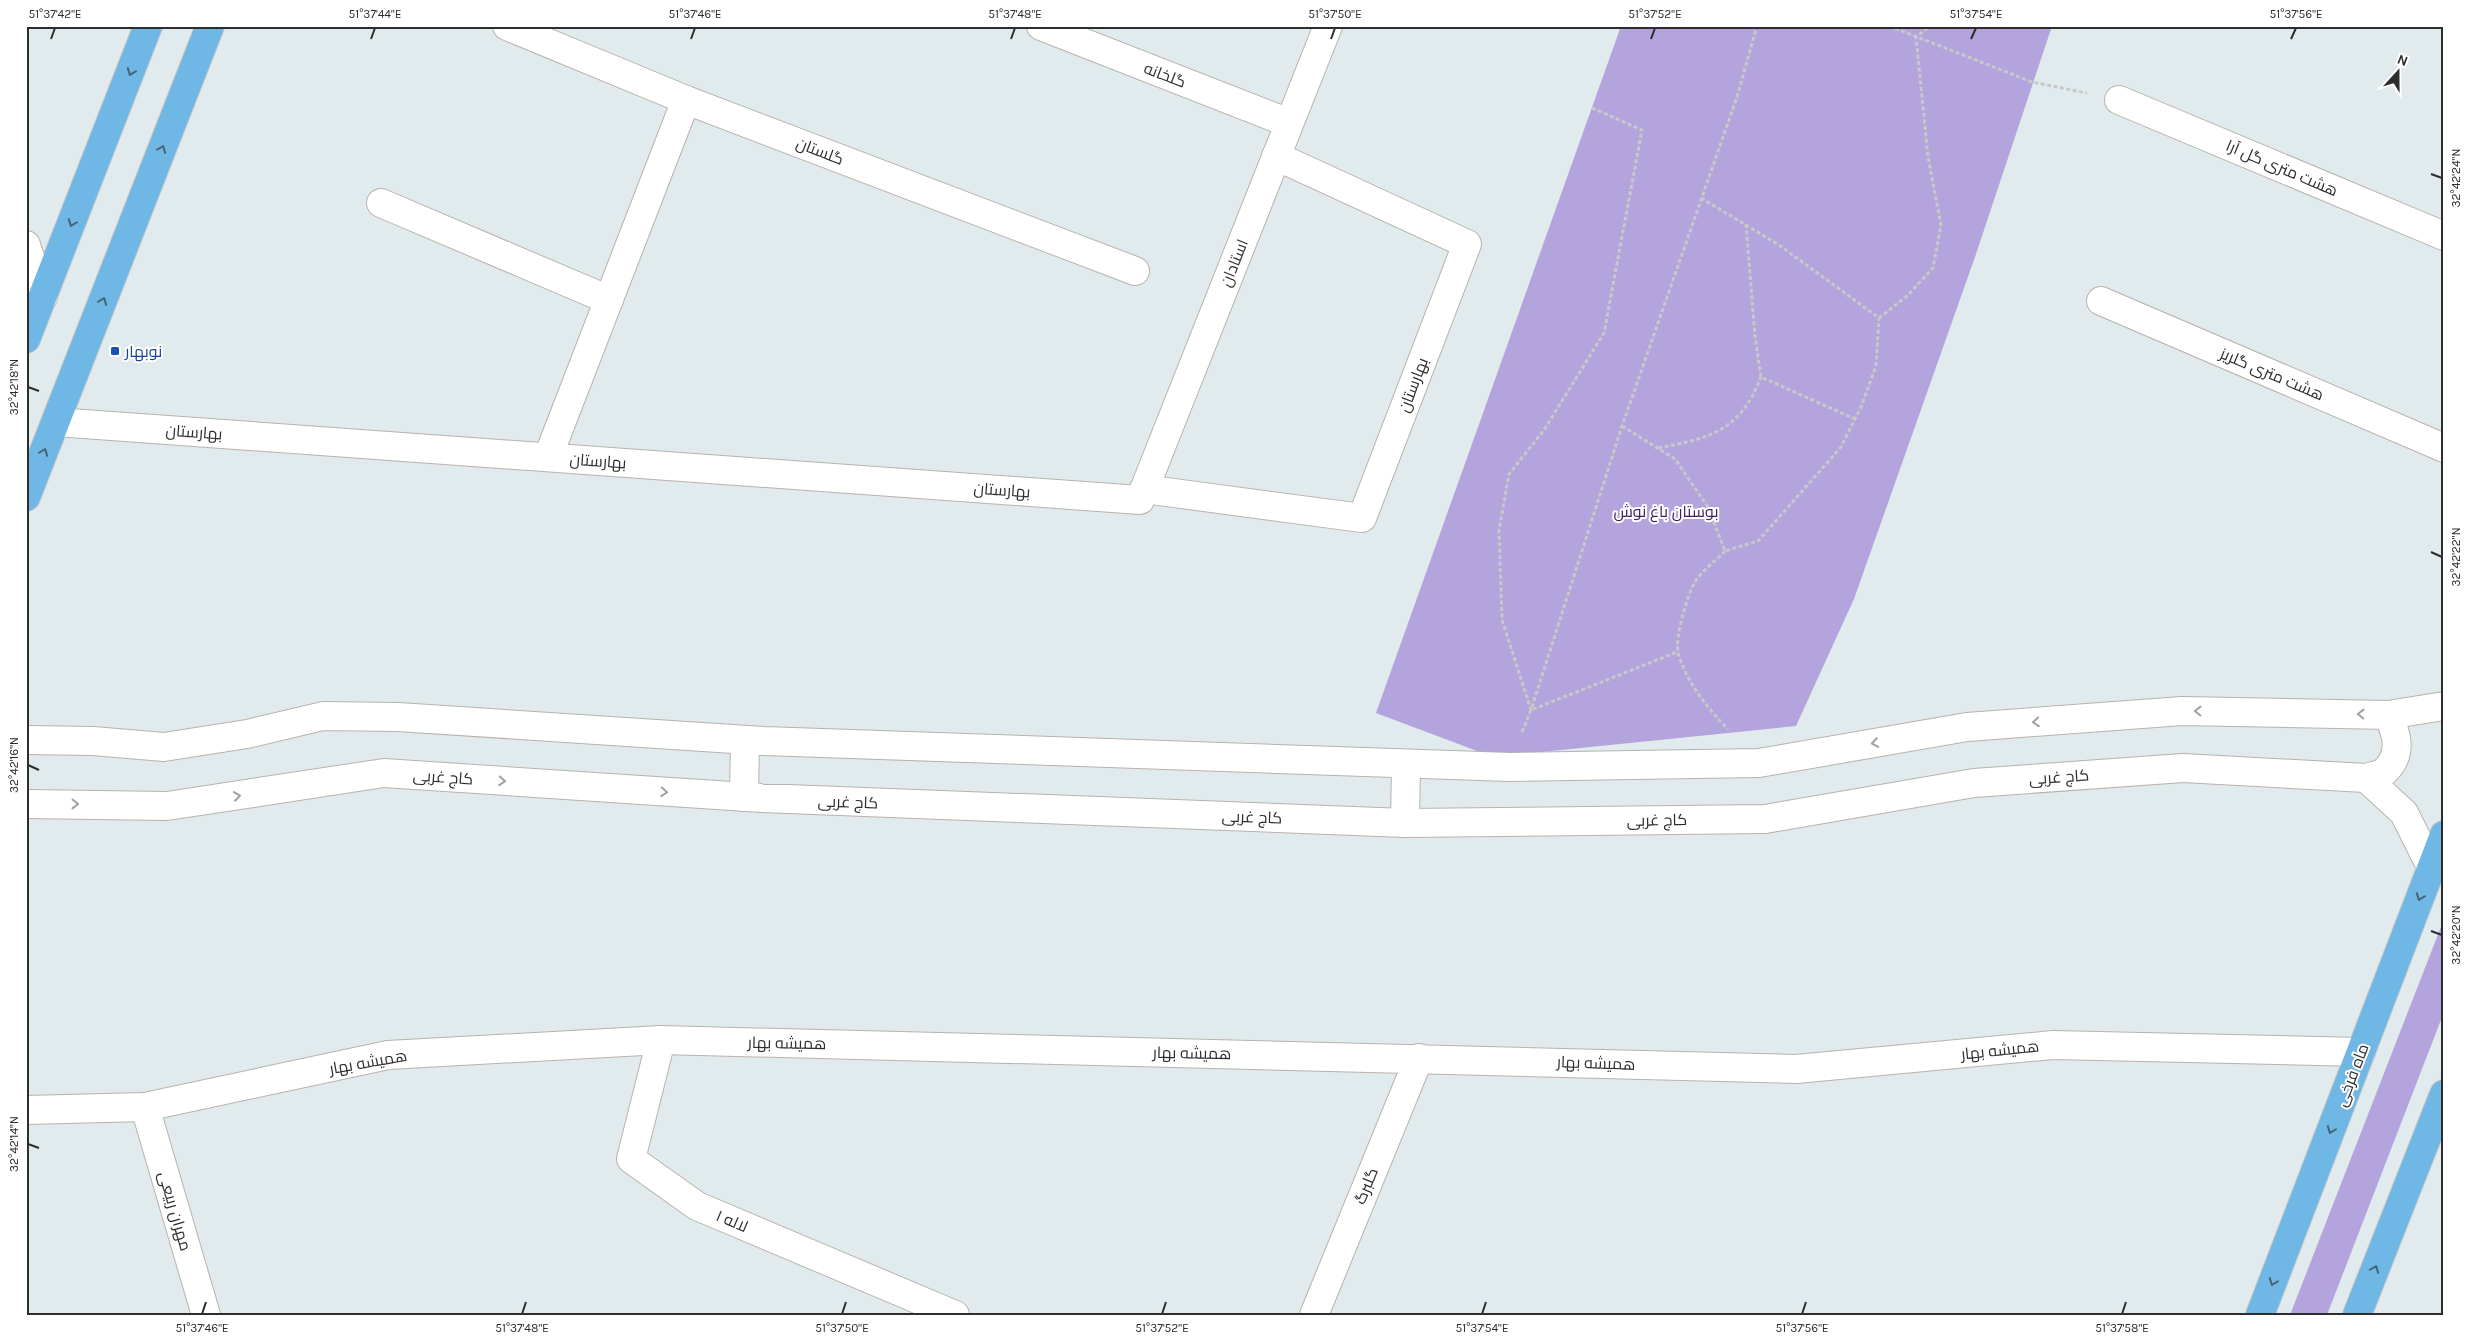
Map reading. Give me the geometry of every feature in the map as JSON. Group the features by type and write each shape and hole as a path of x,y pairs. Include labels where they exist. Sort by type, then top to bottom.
{"main road":[{"path":"26,339 148,26"},
{"path":"26,497 210,26"},
{"name":"ماه فرخی","path":"2260,1315 2444,835"},
{"path":"2357,1315 2444,1094"}],"street":[{"name":"گلستان","path":"506,26 686,100 1135,271"},
{"name":"گلخانه","path":"1041,26 1289,123"},
{"name":"استادان","path":"1142,494 1328,26"},
{"path":"548,457 686,100"},
{"name":"هشت متری گل آرا","path":"2119,100 2444,236"},
{"name":"بهارستان","path":"56,422 548,457 1142,494 1362,518 1467,244 1276,156"},
{"path":"381,202 609,300"},
{"path":"26,245 43,297"},
{"name":"هشت متری گلریز","path":"2101,301 2444,448"},
{"path":"26,740 93,741 164,747 248,734 323,716 398,717 745,740 1406,765 1510,767 1759,762 1977,726 2182,711 2388,715 2444,706"},
{"path":"2388,715 2398,735 2394,757 2384,772 2366,778 2404,813 2431,867"},
{"path":"744,797 745,740"},
{"path":"1405,823 1406,765"},
{"name":"کاج غربی","path":"26,804 167,806 384,773 744,797 1405,823 1764,819 1974,783 2183,768 2366,778"},
{"name":"همیشه بهار","path":"26,1110 145,1107 388,1055 661,1040 1796,1069 2053,1044 2361,1052"},
{"name":"لاله ۱","path":"661,1040 631,1159 697,1206 955,1315"},
{"name":"گلبرگ","path":"1314,1315 1419,1058"},
{"name":"مهران ربیعی","path":"145,1107 206,1315"}],"path":[{"path":"1531,710 1622,426 1737,97 1757,26"},
{"path":"1889,26 2032,82 2119,100"},
{"path":"1916,37 1930,26"},
{"path":"1731,732 1714,716 1694,689 1677,652 1684,605 1696,580 1725,551 1758,541 1841,447 1855,419 1876,366 1879,318 1907,296 1933,268 1941,225 1928,157 1916,37"},
{"path":"1531,710 1502,620 1499,530 1509,474 1544,430 1604,333 1642,130 1592,108"},
{"path":"1701,198 1746,224 1837,285 1879,318"},
{"path":"1657,448 1694,441 1728,426 1752,400 1761,377 1755,337 1746,224"},
{"path":"1761,377 1855,419"},
{"path":"1622,426 1675,459 1708,507 1725,551"},
{"path":"1531,710 1677,652"}],"green space":[{"name":"بوستان باغ نوش","path":"1621,26 2052,26 1975,257 1854,599 1796,726 1493,757 1376,713"},
{"path":"2444,919 2444,1012 2327,1315 2290,1315"}],"place":[{"name":"نوبهار","path":"115,351"}]}
